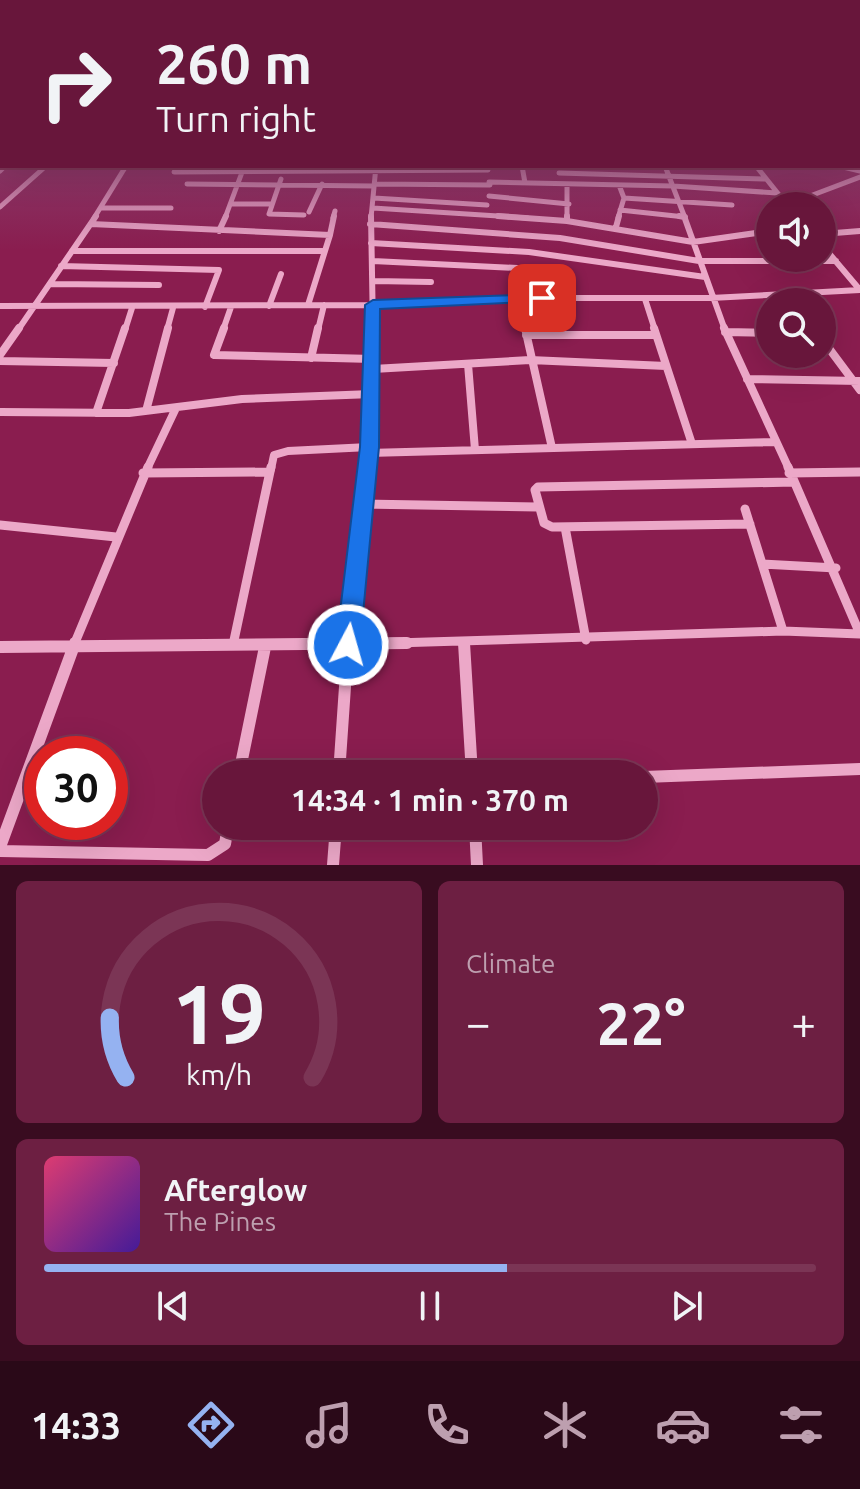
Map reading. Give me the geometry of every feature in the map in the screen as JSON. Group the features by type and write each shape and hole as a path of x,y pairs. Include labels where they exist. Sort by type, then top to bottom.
{"street":[{"path":"0,207 42,169"},
{"path":"0,355 102,208 124,169"},
{"path":"174,172 220,169"},
{"path":"219,231 244,169"},
{"path":"283,169 269,214 306,214 322,184"},
{"path":"340,760 348,645 369,450 374,281 370,224 376,169"},
{"path":"484,214 490,183 487,169"},
{"path":"522,169 524,199"},
{"path":"759,169 776,192"},
{"path":"567,221 569,204 558,170 667,170 766,179"},
{"path":"0,647 73,644 265,647 586,640 783,631 860,634 836,568 774,442 725,332 667,170"},
{"path":"821,192 860,177"},
{"path":"187,184 523,183 673,186 762,192"},
{"path":"616,227 624,198 619,185"},
{"path":"489,196 569,204"},
{"path":"374,198 487,205"},
{"path":"624,198 732,205"},
{"path":"231,204 271,204"},
{"path":"102,208 171,208"},
{"path":"373,208 567,221 693,242 756,233"},
{"path":"620,210 685,217"},
{"path":"308,305 335,211"},
{"path":"91,224 330,235"},
{"path":"370,224 496,232 621,247 699,261 756,261"},
{"path":"836,233 860,231"},
{"path":"371,243 504,249 705,277"},
{"path":"610,265 621,247"},
{"path":"72,251 325,251"},
{"path":"373,261 537,269 542,298"},
{"path":"836,261 860,290"},
{"path":"61,266 219,270 205,307"},
{"path":"269,306 281,274"},
{"path":"374,281 431,282"},
{"path":"50,284 159,285"},
{"path":"0,306 173,308 373,305 542,298 711,298 860,290"},
{"path":"521,299 530,360 552,448"},
{"path":"645,299 692,444"},
{"path":"311,358 324,305"},
{"path":"231,307 214,355 311,358 373,364 468,364 530,360 666,366"},
{"path":"96,413 132,308"},
{"path":"146,411 173,308"},
{"path":"725,332 756,333"},
{"path":"526,335 656,335"},
{"path":"836,356 857,381 860,390"},
{"path":"0,361 114,363"},
{"path":"468,364 475,450"},
{"path":"747,379 857,381"},
{"path":"0,412 146,411 242,399 372,394"},
{"path":"176,408 143,473 73,644 0,849 208,855 225,844 226,840"},
{"path":"233,646 274,455 279,452 774,442"},
{"path":"143,473 270,472"},
{"path":"750,524 547,526 537,507 535,490 538,487 860,472"},
{"path":"362,504 537,507"},
{"path":"745,509 783,631"},
{"path":"0,525 116,537"},
{"path":"565,527 586,640"},
{"path":"762,564 836,568"},
{"path":"464,642 471,760"},
{"path":"242,760 265,647"},
{"path":"658,776 860,769"},
{"path":"333,865 335,840"},
{"path":"476,840 477,865"}],"route":[{"path":"348,645 369,447 373,305 542,298"}]}
